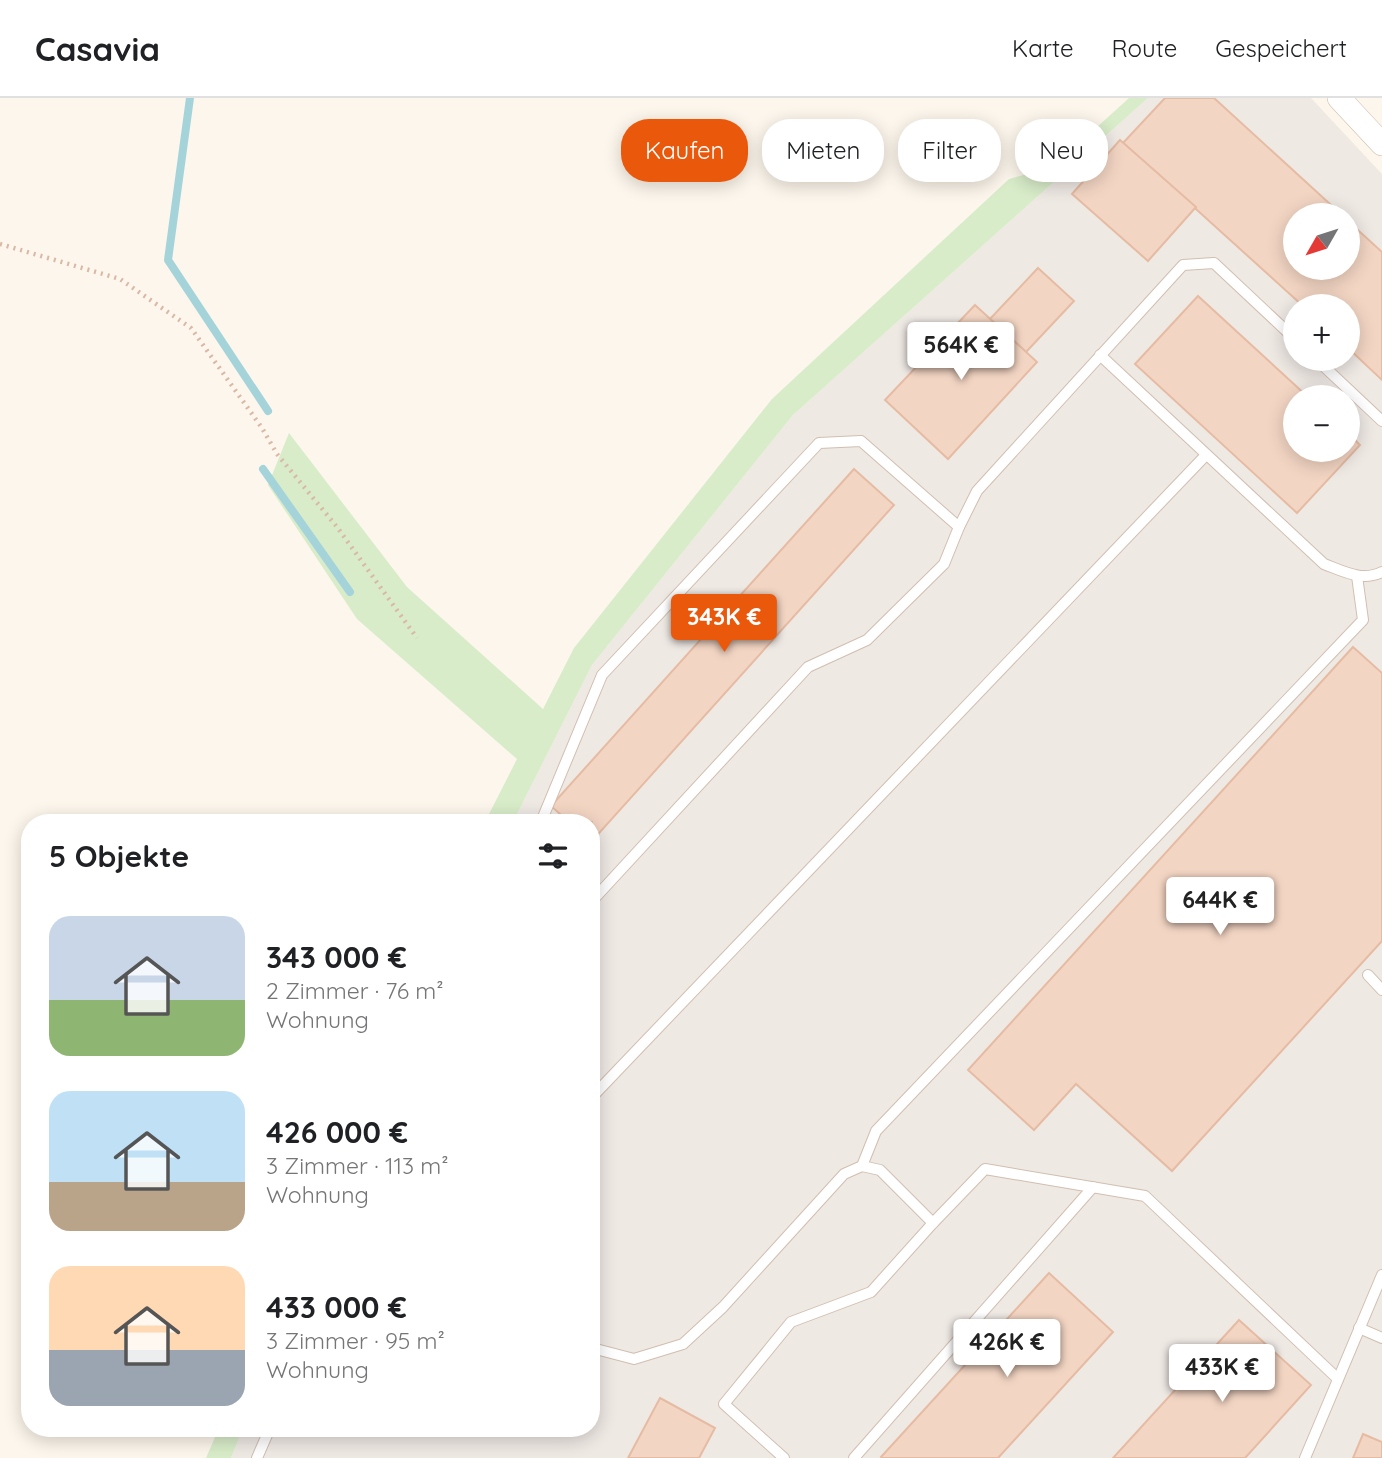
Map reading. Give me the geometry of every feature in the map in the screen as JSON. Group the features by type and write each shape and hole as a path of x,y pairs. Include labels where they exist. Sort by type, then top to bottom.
{"street":[{"path":"1339,98 1382,144"}],"lane":[{"path":"600,892 808,667 867,640 944,564 977,491 1183,265 1214,263 1283,328"},
{"path":"1100,355 1324,564 1357,576 1377,575 1382,572"},
{"path":"1329,371 1382,421"},
{"path":"544,814 602,675 819,443 861,441 959,527"},
{"path":"600,1089 1206,455"},
{"path":"862,1166 876,1131 1363,620 1357,576"},
{"path":"1368,975 1382,990"},
{"path":"600,1350 634,1359 683,1344 723,1307 844,1174 862,1166 880,1170 933,1223"},
{"path":"784,1458 724,1404 791,1322 871,1292 985,1169 1145,1196 1338,1378"},
{"path":"854,1458 1093,1187"},
{"path":"1305,1458 1382,1275"},
{"path":"1359,1328 1382,1338"},
{"path":"257,1458 266,1437"}],"path":[{"path":"0,244 120,279 191,328 262,428 277,454 337,527 417,638"}],"shaded area":[{"path":"1148,98 1311,98 1382,174 1382,1458 231,1458 239,1437 600,1437 600,814 517,814 592,665 793,415 1054,182 1108,182 1108,134"}],"green space":[{"path":"1129,98 1148,98 1108,134 1108,119 1106,119"},
{"path":"1015,177 1015,182 1054,182 793,415 592,665 517,814 489,814 517,759 357,619 268,485 289,433 407,587 543,709 574,648 772,399 1009,179"},
{"path":"215,1437 239,1437 231,1458 206,1458"}],"building":[{"path":"1165,98 1214,98 1329,203 1283,203 1283,280 1360,280 1360,232 1382,252 1382,380 1360,359 1360,294 1290,294 1123,143"},
{"path":"1120,140 1196,207 1148,261 1072,194 1083,182 1108,182 1108,154"},
{"path":"1038,268 1074,301 1026,352 990,319"},
{"path":"1198,296 1295,385 1283,385 1283,462 1344,462 1297,513 1135,364"},
{"path":"975,305 1037,362 948,459 885,400"},
{"path":"854,469 894,505 600,832 600,814 560,814 551,806"},
{"path":"1353,647 1382,673 1382,941 1172,1171 1076,1084 1034,1130 968,1070"},
{"path":"1049,1273 1113,1332 998,1458 882,1458 881,1457"},
{"path":"1239,1320 1311,1385 1245,1458 1113,1458"},
{"path":"660,1398 715,1428 699,1458 628,1458"},
{"path":"1363,1434 1382,1442 1382,1458 1353,1458"}],"waterway":[{"path":"190,98 168,260 268,411"},
{"path":"263,469 350,592"}]}
